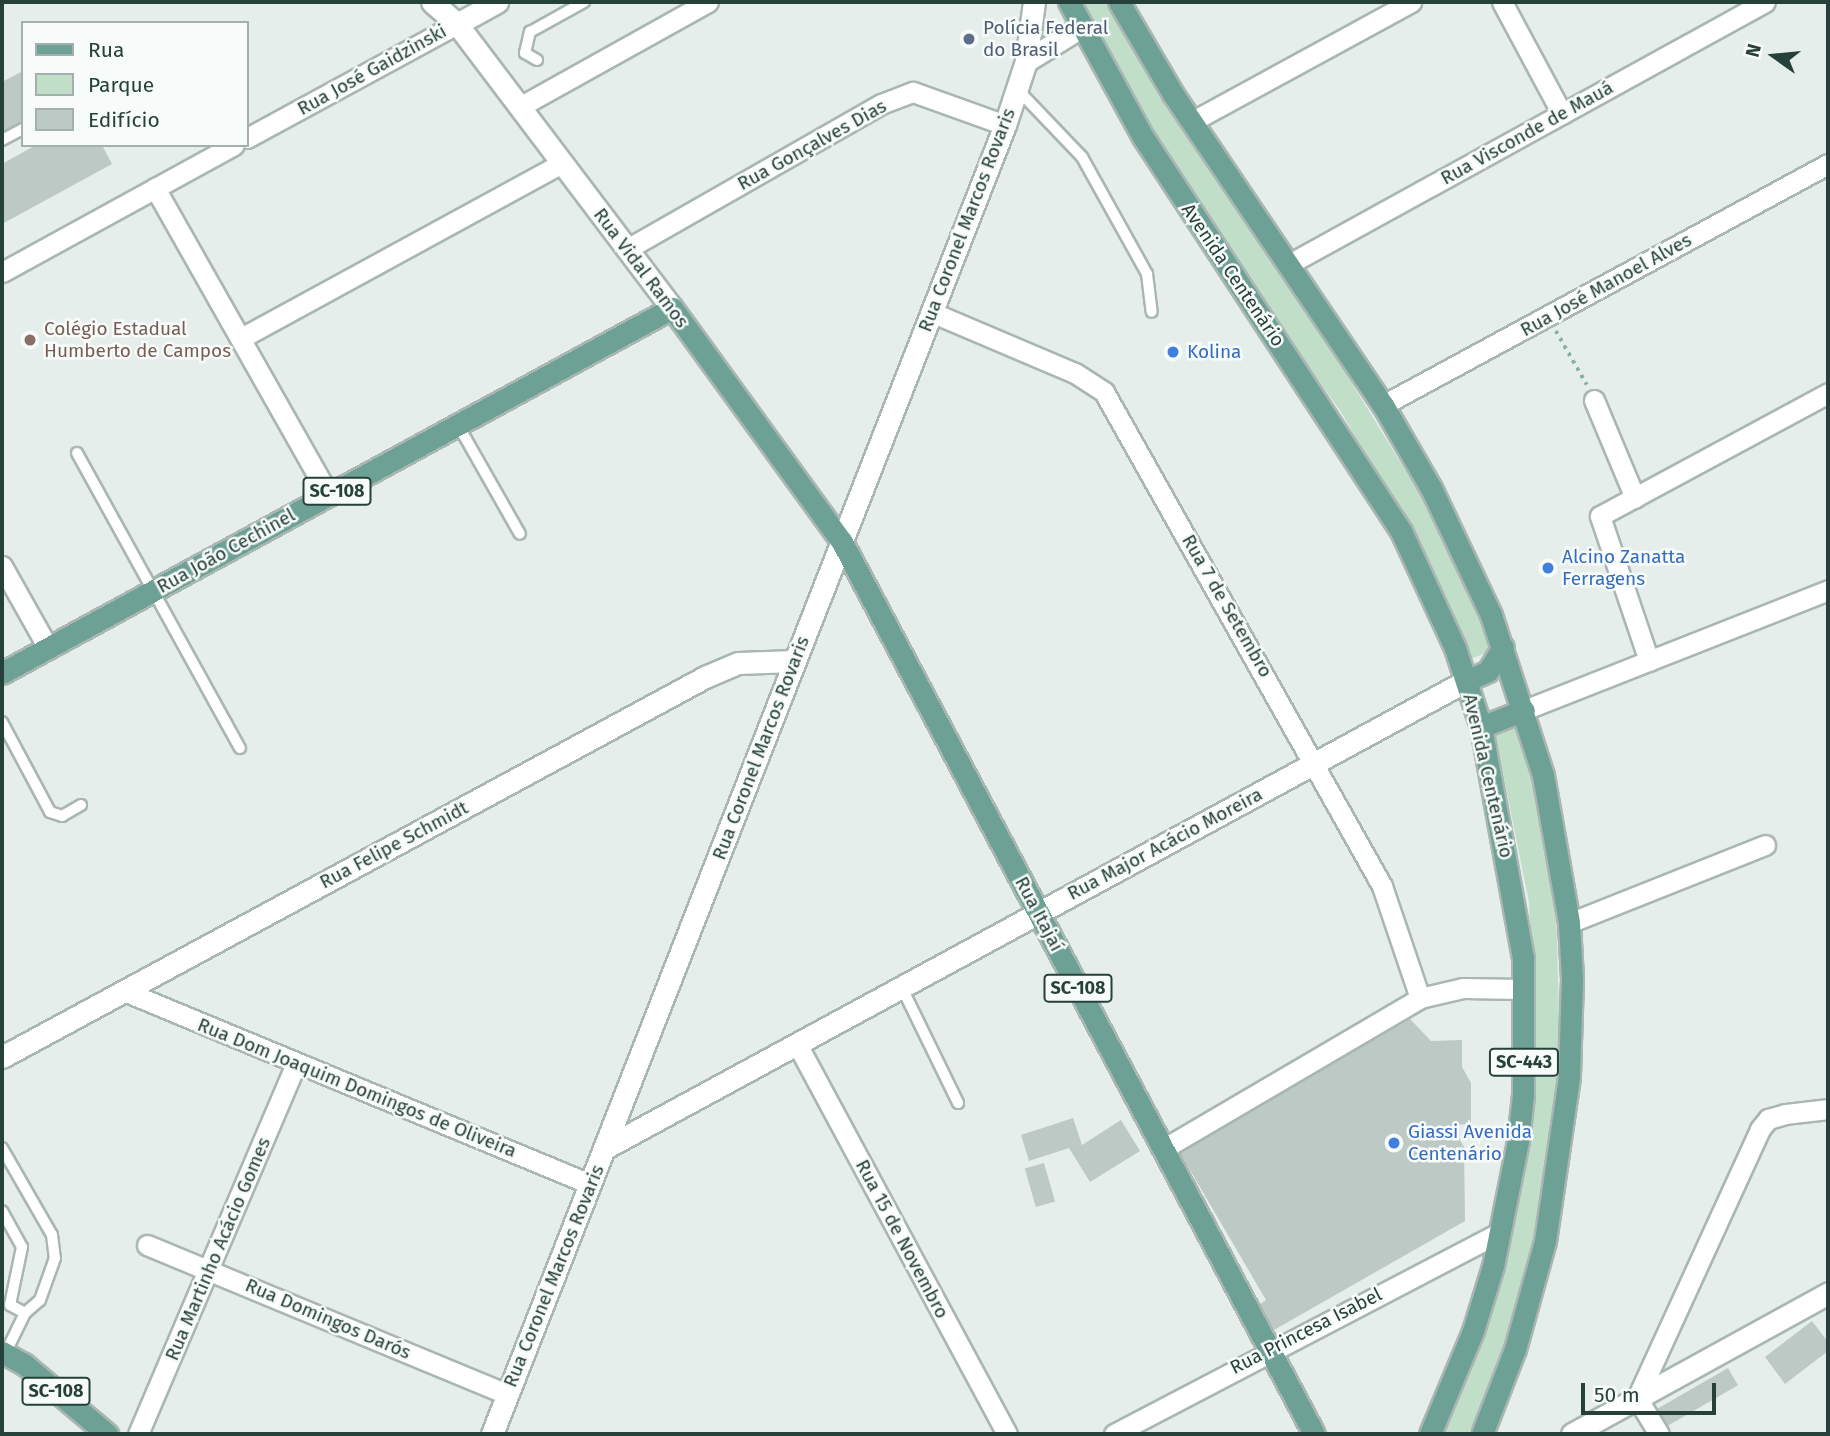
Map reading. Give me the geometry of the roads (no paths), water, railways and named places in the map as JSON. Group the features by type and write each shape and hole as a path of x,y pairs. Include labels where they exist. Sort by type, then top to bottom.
{"main road":[{"name":"Avenida Centenário","path":"1069,2 1116,94 1401,531 1466,681 1481,727 1518,921 1525,1051 1518,1141 1500,1232 1473,1331 1430,1434"},
{"path":"1119,2 1191,122 1383,405 1456,538 1503,647 1524,710 1556,831 1569,923 1572,1029 1557,1183 1532,1293 1482,1434"},
{"name":"Rua João Cechinel","path":"2,673 672,308"},
{"name":"Rua Vidal Ramos","path":"672,308 842,542"},
{"name":"Rua Itajaí","path":"842,542 1314,1434"},
{"path":"1466,681 1488,671 1503,647"},
{"path":"1481,727 1524,710"},
{"name":"SC-108","path":"3,1354 107,1434"}],"street":[{"name":"Rua Vidal Ramos","path":"432,2 457,24 672,308"},
{"name":"Rua José Gaidzinski","path":"248,137 497,2"},
{"path":"521,106 708,2"},
{"name":"Rua Coronel Marcos Rovaris","path":"492,1434 1005,125 1026,61 1034,2"},
{"path":"1191,122 1411,2"},
{"path":"1502,2 1562,114"},
{"name":"Rua Visconde de Mauá","path":"1289,264 1765,2"},
{"path":"1026,61 1081,27"},
{"name":"Rua Gonçalves Dias","path":"627,249 881,104 913,92 1005,125"},
{"path":"2,272 230,147"},
{"path":"241,338 562,163"},
{"name":"Rua José Manoel Alves","path":"1383,405 1828,164"},
{"path":"155,188 329,495"},
{"name":"Rua 7 de Setembro","path":"931,312 1075,373 1104,392 1316,762 1382,886 1420,998"},
{"path":"1649,661 1600,516 1828,393"},
{"path":"1594,400 1635,498"},
{"path":"2,566 48,648"},
{"path":"1524,710 1828,590"},
{"name":"Rua Felipe Schmidt","path":"2,1058 714,672 738,663 794,661"},
{"name":"Rua Major Acácio Moreira","path":"606,1148 1466,681"},
{"path":"1569,923 1765,845"},
{"path":"1163,1149 1420,998 1462,988 1523,989"},
{"name":"Rua Dom Joaquim Domingos de Oliveira","path":"124,992 590,1184"},
{"name":"Rua 15 de Novembro","path":"797,1044 1007,1434"},
{"name":"Rua Martinho Acácio Gomes","path":"138,1434 211,1269 296,1063"},
{"path":"1637,1398 1764,1123 1785,1114 1828,1109"},
{"name":"Rua Princesa Isabel","path":"1114,1434 1269,1349 1500,1232"},
{"name":"Rua Domingos Darós","path":"147,1245 211,1269 507,1394"},
{"path":"1572,1434 1828,1293"},
{"path":"1637,1398 1659,1434"}],"lane":[{"path":"537,60 525,53 530,32 584,2"},
{"path":"1017,90 1082,157 1147,274 1152,312"},
{"path":"2,140 21,130"},
{"path":"458,425 520,534"},
{"path":"77,453 240,748"},
{"path":"2,722 50,811 62,816 81,805"},
{"path":"901,987 958,1103"},
{"path":"2,1148 52,1234 55,1258 40,1300 25,1313 3,1354"},
{"path":"2,1211 22,1247 10,1305 25,1313"}],"place":[{"name":"Polícia Federal do Brasil","path":"969,39"},
{"name":"Colégio Estadual Humberto de Campos","path":"30,340"},
{"name":"Kolina","path":"1173,352"},
{"name":"Alcino Zanatta Ferragens","path":"1548,568"},
{"name":"Giassi Avenida Centenário","path":"1394,1143"}]}
